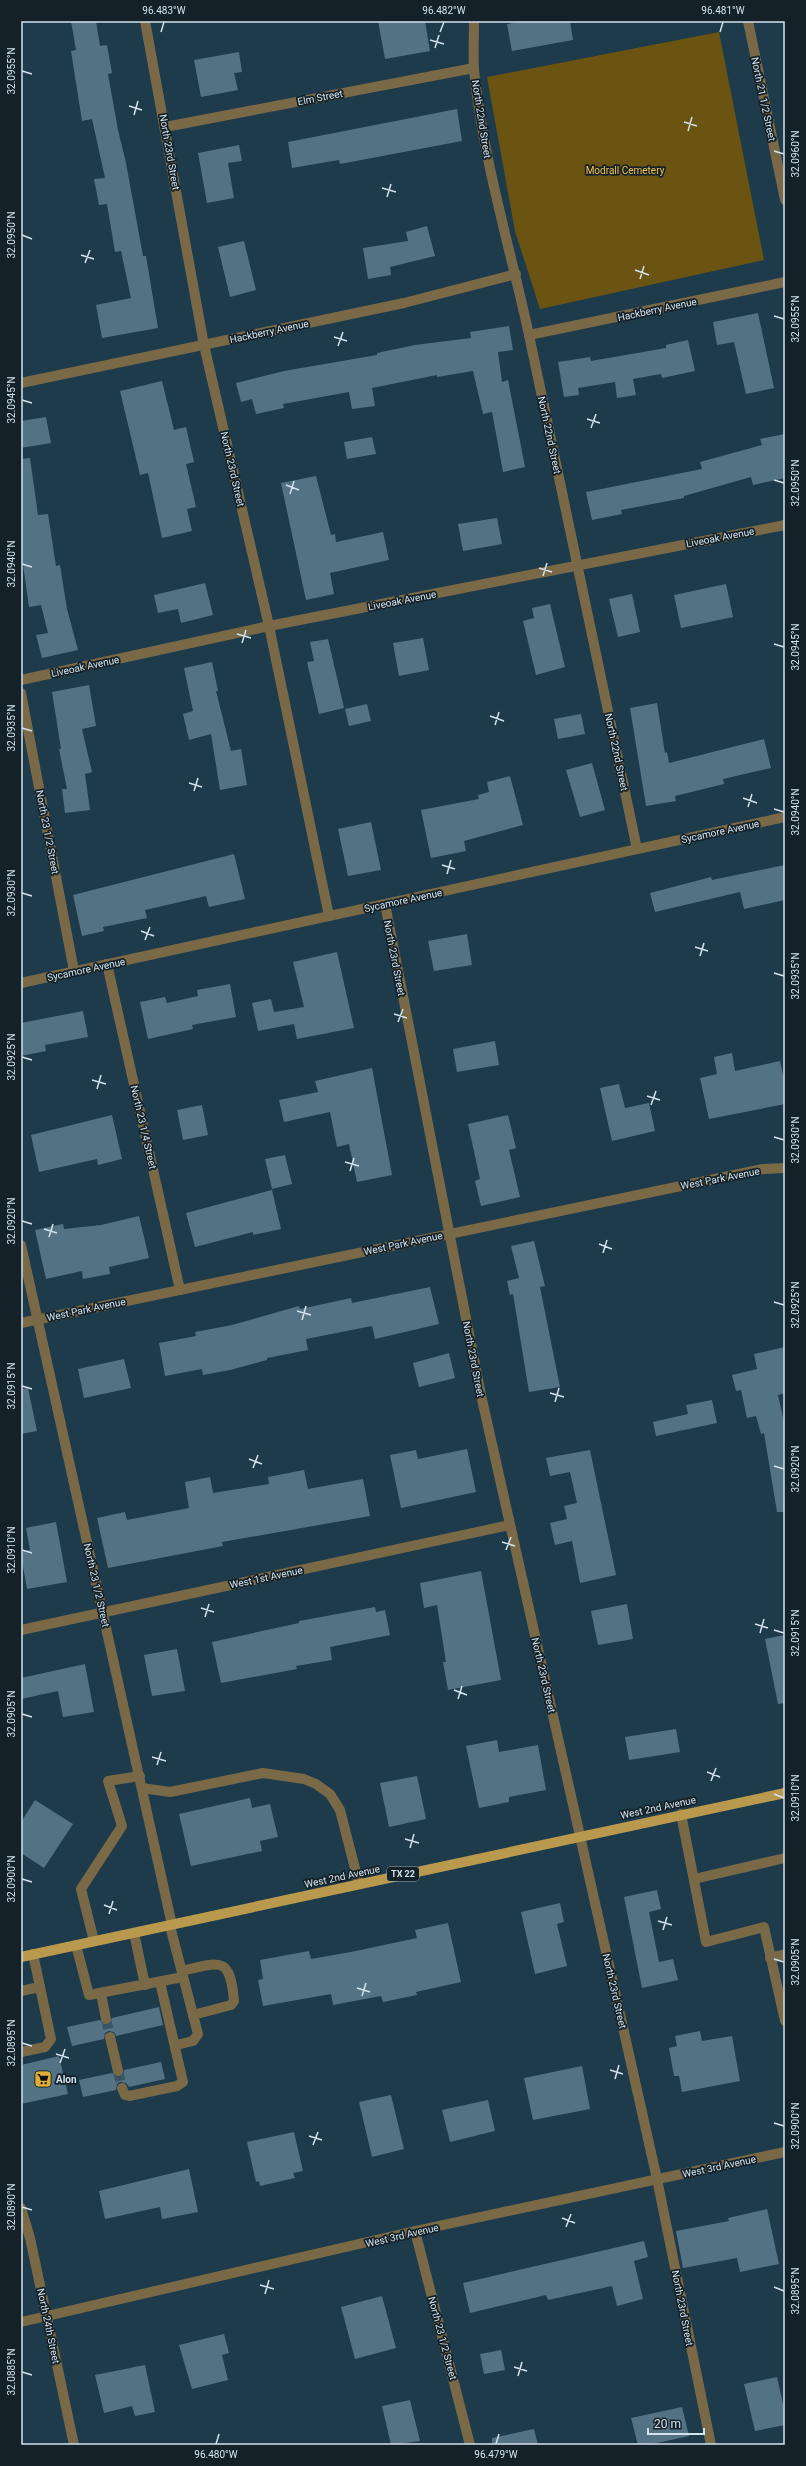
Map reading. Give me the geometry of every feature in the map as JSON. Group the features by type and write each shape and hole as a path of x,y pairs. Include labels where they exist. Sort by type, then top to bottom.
{"main road":[{"name":"West 2nd Avenue","path":"21,1957 171,1926 581,1835 785,1793"}],"street":[{"name":"North 23rd Street","path":"144,21 165,127 204,345 269,626 329,916"},
{"name":"North 22nd Street","path":"474,21 474,68 480,116 500,220 516,274 637,849"},
{"name":"North 21 1/2 Street","path":"748,21 785,200"},
{"name":"Elm Street","path":"165,127 474,68"},
{"name":"Hackberry Avenue","path":"21,383 404,303 516,274"},
{"name":"Hackberry Avenue","path":"529,335 785,282"},
{"name":"Liveoak Avenue","path":"21,680 269,626 785,525"},
{"name":"North 23 1/2 Street","path":"21,693 74,971"},
{"name":"Sycamore Avenue","path":"21,983 785,817"},
{"name":"North 23rd Street","path":"384,904 481,1395 657,2179 711,2445"},
{"name":"North 23 1/4 Street","path":"107,964 180,1290"},
{"name":"West Park Avenue","path":"21,1323 763,1169 785,1168"},
{"name":"North 23 1/2 Street","path":"21,1245 36,1320 104,1612 171,1926 192,2015 198,2034 197,2039 176,2045"},
{"name":"West 1st Avenue","path":"21,1630 510,1525"},
{"path":"142,1788 170,1792 263,1774 276,1774 310,1781 330,1794 340,1810 359,1884"},
{"path":"94,1941 81,1889 122,1826 108,1781 140,1776"},
{"path":"681,1814 706,1942 764,1927 785,2021"},
{"path":"694,1879 785,1858"},
{"path":"134,1933 145,1985"},
{"path":"76,1945 89,1994 100,1994 160,1982 214,1963 222,1964 228,1970 234,2001 231,2005 192,2015"},
{"path":"21,2052 45,2047 51,2039 33,1954"},
{"path":"770,1958 785,1954"},
{"path":"124,2092 177,2086 183,2082 176,2045 160,1982"},
{"path":"21,1991 40,1987"},
{"path":"100,1994 106,2019"},
{"path":"110,2037 118,2071"},
{"name":"West 3rd Avenue","path":"21,2322 415,2231 785,2152"},
{"name":"North 24th Street","path":"21,2208 47,2316 74,2445"},
{"name":"North 23 1/2 Street","path":"415,2231 470,2445"}],"green space":[{"name":"Modrall Cemetery","path":"719,32 764,260 540,309 515,231 487,77"}],"building":[{"path":"71,21 96,21 100,46 107,45 112,73 108,74 118,130 126,163 143,256 146,256 158,328 102,338 96,305 131,298 121,251 115,252 107,204 99,205 94,179 105,178 92,119 82,121 71,51 76,50"},
{"path":"378,21 425,21 430,51 385,59"},
{"path":"526,21 570,21 573,40 512,51 507,24"},
{"path":"239,52 242,72 234,73 238,90 201,97 194,60"},
{"path":"457,109 462,141 340,164 339,160 292,168 288,142"},
{"path":"239,145 242,161 228,163 234,198 207,203 198,153"},
{"path":"427,226 435,256 390,267 391,275 368,279 363,248 408,241 406,232"},
{"path":"244,241 256,290 230,297 218,247"},
{"path":"758,313 774,388 746,394 734,342 717,345 713,322"},
{"path":"509,326 513,350 498,352 502,382 508,380 525,467 503,472 492,412 483,414 473,371 437,377 437,375 372,388 375,406 352,409 349,392 283,404 284,408 256,414 252,399 241,402 236,383 284,371 377,355 377,353 415,345 471,338 470,332"},
{"path":"688,340 695,371 662,378 661,374 633,379 636,395 617,398 615,382 578,388 579,395 564,397 558,362 590,357 591,361 666,348 666,345"},
{"path":"162,381 174,430 186,427 194,462 186,464 196,507 187,509 192,531 162,538 148,473 140,475 120,391"},
{"path":"46,417 51,443 21,448 21,421"},
{"path":"785,434 785,478 753,485 751,477 684,496 684,498 621,510 622,514 592,520 586,492 702,469 700,462 762,445 760,439"},
{"path":"372,437 376,454 347,459 344,442"},
{"path":"30,458 38,515 48,514 56,566 60,565 67,609 78,650 42,658 36,635 48,633 41,605 29,607 21,550 21,459"},
{"path":"316,476 331,535 335,534 336,542 383,532 389,560 330,573 334,594 306,600 281,483"},
{"path":"497,518 502,544 463,551 458,524"},
{"path":"205,583 213,615 181,623 178,609 158,613 154,595"},
{"path":"726,584 733,617 681,628 674,595"},
{"path":"632,594 640,632 618,637 609,599"},
{"path":"550,604 565,667 536,675 523,621 534,618 532,608"},
{"path":"423,638 429,670 399,676 393,643"},
{"path":"328,639 344,708 319,714 307,662 314,661 310,642"},
{"path":"212,662 218,691 216,691 231,751 241,749 247,785 220,790 211,734 189,740 183,714 193,711 184,668"},
{"path":"89,685 96,726 82,729 92,772 85,774 90,810 65,813 62,789 67,789 59,749 61,749 52,692"},
{"path":"657,703 665,753 667,752 669,763 764,739 771,768 723,779 724,784 675,796 676,801 646,806 630,708"},
{"path":"367,704 371,721 349,726 345,709"},
{"path":"581,714 585,734 558,739 554,719"},
{"path":"592,763 605,810 580,817 566,770"},
{"path":"510,776 523,825 464,841 466,851 431,858 421,810 479,799 478,795 489,792 487,782"},
{"path":"371,822 381,870 348,876 338,829"},
{"path":"234,854 245,899 209,907 206,896 145,910 147,918 103,927 104,931 82,936 73,895"},
{"path":"785,865 785,900 744,909 740,892 655,912 650,893 711,877 712,880"},
{"path":"467,934 472,965 434,971 428,941"},
{"path":"337,952 354,1028 297,1039 294,1024 258,1031 252,1003 271,999 274,1012 304,1007 293,962"},
{"path":"230,984 236,1017 192,1025 193,1029 148,1039 140,1002 165,997 167,1003 198,996 197,990"},
{"path":"83,1011 88,1037 45,1045 46,1051 21,1056 21,1023"},
{"path":"495,1041 499,1065 457,1072 453,1049"},
{"path":"732,1053 735,1071 780,1061 785,1084 785,1104 709,1119 700,1078 717,1074 714,1057"},
{"path":"372,1068 392,1175 357,1182 349,1144 337,1147 330,1112 284,1122 279,1100 318,1092 315,1081"},
{"path":"619,1084 625,1108 649,1103 655,1131 612,1141 600,1088"},
{"path":"202,1105 208,1135 183,1140 177,1110"},
{"path":"112,1115 122,1159 98,1165 97,1159 39,1172 31,1135"},
{"path":"508,1115 516,1148 509,1150 520,1197 481,1206 475,1181 480,1179 468,1124"},
{"path":"285,1155 292,1184 272,1189 265,1159"},
{"path":"272,1190 281,1229 253,1235 253,1232 195,1247 186,1213"},
{"path":"139,1216 149,1258 109,1267 110,1274 83,1279 82,1271 46,1279 35,1230 63,1224 64,1229 101,1225"},
{"path":"534,1241 545,1286 540,1287 560,1387 529,1392 513,1294 510,1295 507,1281 519,1278 511,1246"},
{"path":"430,1287 439,1324 375,1339 372,1326 306,1339 308,1350 267,1358 267,1360 230,1370 203,1375 202,1369 165,1376 159,1343 196,1336 195,1332 232,1325 299,1306 300,1309 351,1298 352,1303"},
{"path":"785,1347 785,1393 778,1395 785,1426 785,1512 777,1512 764,1433 761,1434 756,1416 747,1418 741,1390 736,1391 732,1375 757,1369 754,1354"},
{"path":"449,1353 455,1378 419,1387 413,1363"},
{"path":"124,1359 131,1388 84,1398 78,1369"},
{"path":"28,1388 37,1431 21,1434 21,1389"},
{"path":"712,1400 717,1423 656,1436 653,1422 688,1414 686,1405"},
{"path":"467,1449 476,1492 401,1508 390,1455 416,1450 418,1459"},
{"path":"590,1450 616,1575 580,1583 572,1541 555,1545 550,1523 567,1519 564,1506 577,1503 570,1472 550,1476 546,1458"},
{"path":"304,1470 308,1489 363,1479 370,1516 222,1542 223,1546 108,1568 97,1518 125,1512 127,1520 189,1508 185,1482 210,1477 213,1493 269,1484 268,1477"},
{"path":"56,1522 67,1582 27,1589 21,1555 21,1552 30,1550 26,1528"},
{"path":"481,1571 501,1680 448,1690 443,1662 446,1662 437,1605 424,1608 420,1583"},
{"path":"627,1604 633,1639 598,1645 591,1611"},
{"path":"375,1607 376,1612 385,1610 390,1635 330,1647 332,1660 296,1666 297,1669 221,1683 212,1642 299,1623 299,1621"},
{"path":"785,1635 785,1703 778,1704 765,1639"},
{"path":"177,1649 185,1691 152,1696 144,1655"},
{"path":"85,1664 94,1712 63,1717 58,1691 21,1699 21,1678"},
{"path":"676,1729 680,1752 629,1760 625,1737"},
{"path":"497,1740 499,1752 538,1745 546,1790 509,1797 509,1802 479,1808 466,1746"},
{"path":"417,1776 426,1819 389,1827 380,1783"},
{"path":"250,1798 252,1808 270,1804 278,1837 260,1841 262,1851 191,1866 179,1814"},
{"path":"35,1800 73,1824 44,1868 21,1853 21,1822"},
{"path":"657,1890 661,1909 649,1912 659,1962 673,1959 678,1980 642,1988 624,1897"},
{"path":"560,1903 564,1922 557,1924 567,1966 535,1974 521,1912"},
{"path":"448,1923 461,1982 416,1992 417,1995 383,2002 381,1996 333,2005 331,1994 263,2006 258,1980 263,1979 260,1960 309,1951 311,1959 356,1951 417,1938 415,1930"},
{"path":"159,2007 163,2025 116,2036 114,2032 109,2031 105,2033 104,2039 72,2046 67,2027 100,2020 104,2025 108,2025 112,2018"},
{"path":"700,2031 702,2041 732,2036 740,2081 682,2092 679,2076 674,2076 669,2048 677,2046 675,2036"},
{"name":"Alon","path":"59,2056 68,2094 21,2104 21,2065"},
{"path":"161,2062 165,2079 129,2087 126,2083 120,2082 117,2084 116,2090 83,2097 79,2080 112,2073 119,2077 123,2075 124,2070"},
{"path":"582,2066 590,2109 533,2120 524,2078"},
{"path":"391,2095 404,2149 372,2157 359,2102"},
{"path":"488,2100 495,2131 450,2142 442,2110"},
{"path":"294,2132 303,2171 293,2173 295,2178 260,2186 259,2181 256,2182 247,2142"},
{"path":"189,2169 198,2212 162,2219 160,2207 105,2219 99,2191"},
{"path":"767,2209 779,2264 740,2272 737,2258 683,2268 676,2231 729,2221 728,2218"},
{"path":"644,2241 648,2257 634,2261 643,2299 617,2306 612,2286 548,2300 546,2295 470,2313 463,2283"},
{"path":"382,2296 396,2348 355,2359 341,2307"},
{"path":"224,2334 229,2353 222,2355 228,2380 192,2389 179,2345"},
{"path":"501,2350 505,2370 484,2374 480,2354"},
{"path":"145,2365 155,2412 135,2416 132,2406 104,2413 95,2375"},
{"path":"777,2377 785,2413 785,2425 755,2431 744,2384"},
{"path":"410,2400 420,2441 391,2445 382,2406"},
{"path":"682,2407 689,2436 648,2445 638,2445 631,2418"},
{"path":"534,2429 538,2445 492,2445 492,2438"}],"tunnel":[{"path":"106,2019 110,2037"},
{"path":"118,2071 122,2088"}],"place":[{"name":"Alon","path":"43,2079"}]}
